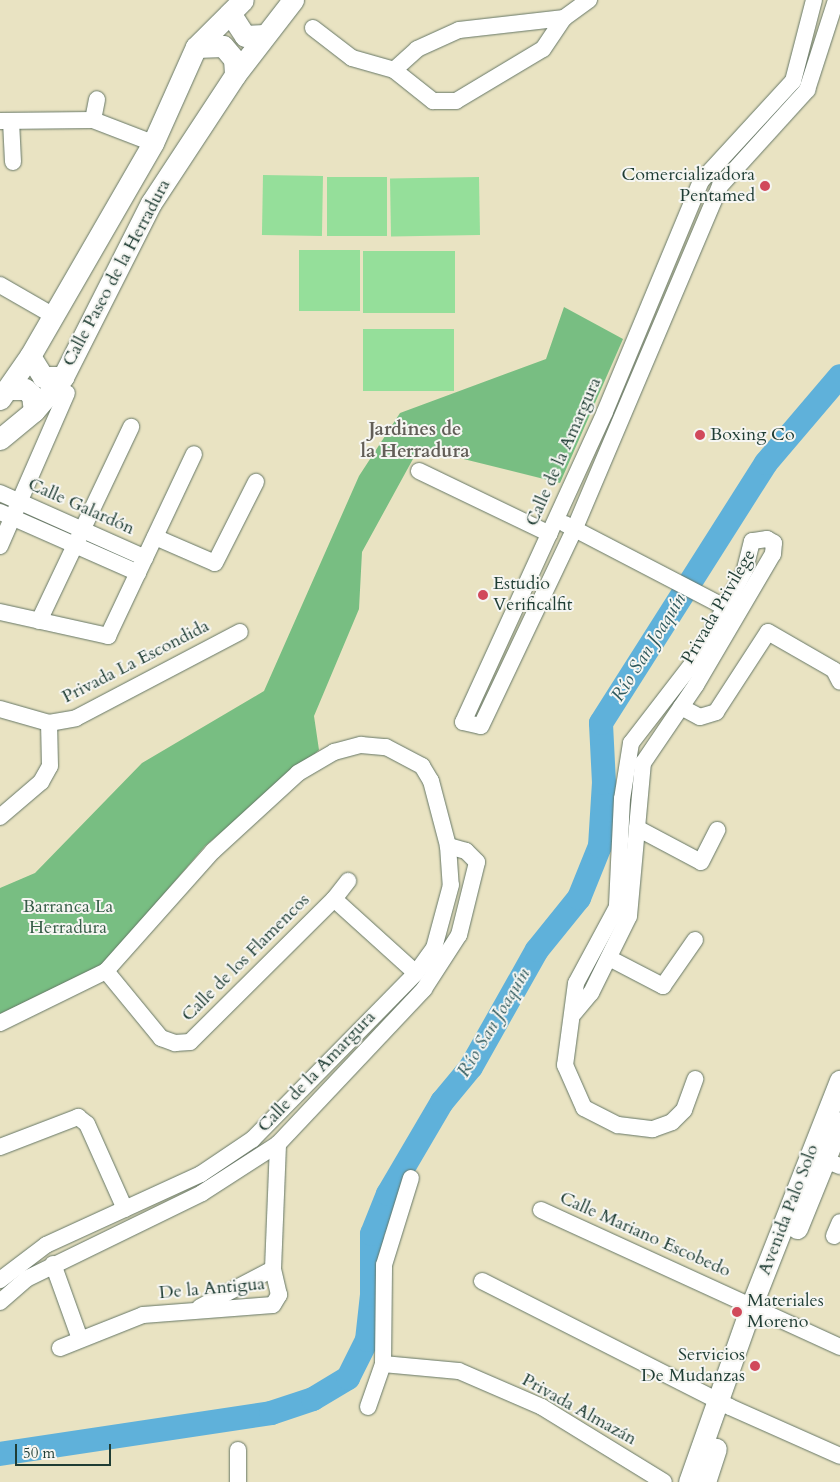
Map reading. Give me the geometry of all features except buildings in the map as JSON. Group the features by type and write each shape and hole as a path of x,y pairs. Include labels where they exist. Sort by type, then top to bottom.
{"main road":[{"name":"Calle Paseo de la Herradura","path":"0,440 65,385 151,203 235,75 264,35 293,0"},
{"name":"Calle Paseo de la Herradura","path":"4,394 54,316 153,144 196,47 236,7"},
{"path":"236,7 245,36 264,35"},
{"path":"196,47 223,46 234,59 235,75"},
{"path":"30,356 43,377 65,385"},
{"path":"4,394 25,389 32,395 34,411"},
{"name":"Avenida Palo Solo","path":"825,1160 840,1081"},
{"name":"Avenida Palo Solo","path":"690,1482 723,1403 759,1308 840,1122"},
{"name":"Avenida Palo Solo","path":"705,1482 723,1403"}],"street":[{"path":"313,28 352,58 394,70 433,101 456,101 543,49 564,18 589,0"},
{"name":"Calle de la Amargura","path":"814,0 792,81 713,166 681,224 557,519 494,646 464,722 481,726 574,530 720,186 807,90 836,0"},
{"path":"394,70 417,49 459,30 564,18"},
{"path":"93,120 97,99"},
{"path":"13,162 5,121 93,120 153,144"},
{"path":"681,224 701,231"},
{"path":"0,286 54,316"},
{"path":"0,546 6,515 20,502 65,385"},
{"path":"39,621 131,426"},
{"path":"0,612 108,636 194,454"},
{"path":"419,471 550,534"},
{"path":"155,537 215,563 256,482"},
{"name":"Calle Galardón","path":"0,493 145,558"},
{"path":"6,515 138,573"},
{"path":"557,519 574,530 732,611"},
{"name":"Privada Privilege","path":"574,1013 609,958 629,916 643,763 681,707 732,611"},
{"name":"Privada Privilege","path":"695,1079 684,1110 672,1122 653,1129 635,1129 601,1118 584,1108 568,1077 566,1065 574,1013 576,983 617,907 622,799 631,743 732,611"},
{"name":"Privada La Escondida","path":"48,723 76,718 240,632"},
{"path":"681,707 700,717 716,712 768,632 834,670 840,682"},
{"path":"0,708 48,723 50,766 41,782 0,817"},
{"path":"642,728 647,740 657,741"},
{"name":"Calle de la Amargura","path":"0,1280 46,1245 201,1174 252,1139 416,973 434,948 446,912 451,885 448,846 431,782 422,766 386,747 361,745 334,752 298,774 212,851 106,971"},
{"path":"637,828 701,862 717,830"},
{"name":"Calle de la Amargura","path":"0,1302 26,1279 52,1264 202,1193 278,1144 424,989 455,943 469,906 477,862 466,851 448,846"},
{"path":"334,899 348,881"},
{"name":"Calle de los Flamencos","path":"106,971 161,1038 174,1043 190,1042 334,899 416,973"},
{"path":"609,958 663,986 695,940"},
{"path":"0,1022 106,971"},
{"path":"0,1147 78,1117 87,1124 124,1209"},
{"path":"197,1308 273,1269 278,1144"},
{"path":"368,1407 383,1364 384,1264 411,1178"},
{"name":"Calle Mariano Escobedo","path":"541,1210 759,1308 840,1347"},
{"path":"52,1264 80,1339"},
{"name":"De la Antigua","path":"60,1348 143,1316 197,1308 262,1308 273,1305 279,1295 273,1269"},
{"path":"482,1281 723,1403 840,1456"},
{"name":"Privada Almazán","path":"383,1364 459,1371 542,1407 664,1482"},
{"path":"238,1450 238,1482"}],"green space":[{"path":"263,175 323,176 322,236 262,235"},
{"path":"327,177 387,177 387,236 327,236"},
{"path":"479,177 480,235 391,237 390,179"},
{"path":"299,250 360,250 360,311 299,311"},
{"path":"363,251 455,251 455,313 363,313"},
{"name":"Barranca La Herradura","path":"564,307 623,339 560,483 419,448 362,552 359,609 314,716 319,750 205,846 104,964 0,1014 0,888 35,873 142,763 264,691 359,476 400,413 546,359"},
{"path":"363,329 454,329 454,391 363,391"}],"waterway":[{"name":"Río San Joaquín","path":"0,1454 271,1413 313,1399 348,1378 367,1340 372,1295 372,1234 388,1194 442,1102 471,1067 537,950 579,898 600,846 604,783 601,723 766,463 840,376"}],"place":[{"name":"Comercializadora Pentamed","path":"765,186"},
{"name":"Boxing Co","path":"700,435"},
{"name":"Estudio Verificalfit","path":"483,595"},
{"name":"Materiales Moreno","path":"737,1312"},
{"name":"Servicios De Mudanzas","path":"755,1366"}],"district":[{"name":"Jardines de la Herradura","path":"415,441"}]}
